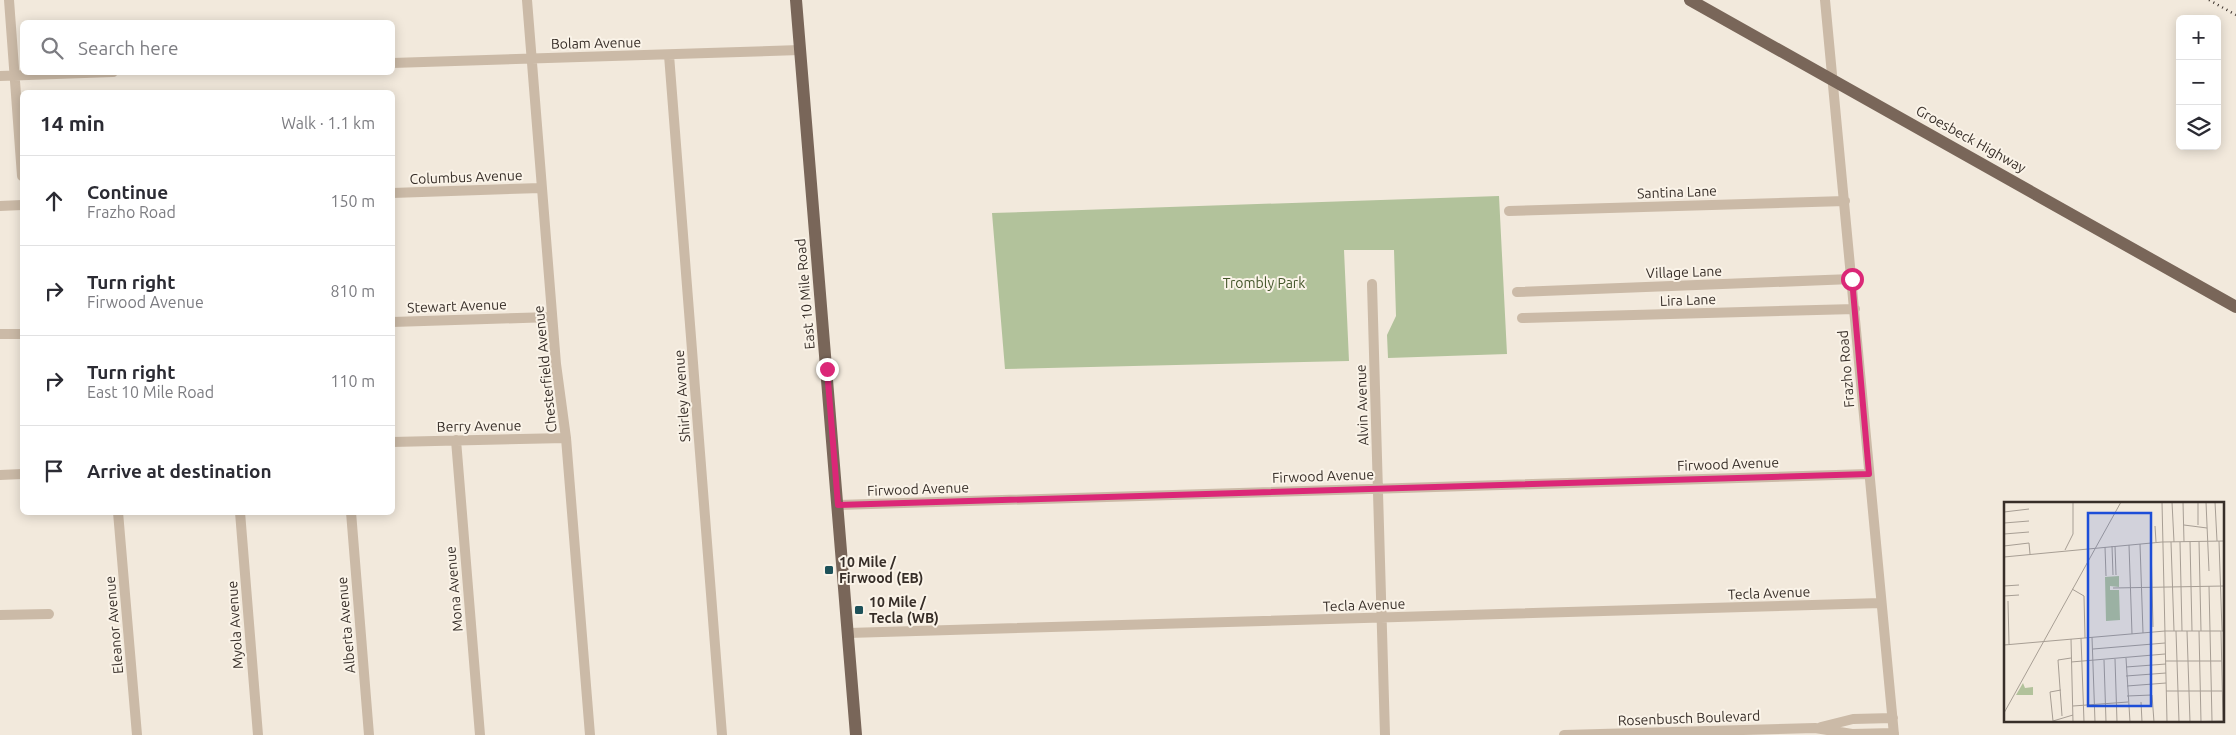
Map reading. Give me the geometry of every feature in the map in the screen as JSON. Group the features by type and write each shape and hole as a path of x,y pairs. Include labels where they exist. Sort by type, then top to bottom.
{"main road":[{"name":"East 10 Mile Road","path":"796,0 856,735"},
{"name":"Groesbeck Highway","path":"1690,0 1832,78 2236,307"}],"street":[{"path":"9,0 20,151"},
{"name":"Chesterfield Avenue","path":"527,0 552,317 566,438 590,735"},
{"name":"Frazho Road","path":"1825,0 1894,734"},
{"name":"Bolam Avenue","path":"395,63 800,50"},
{"name":"Shirley Avenue","path":"669,55 722,735"},
{"path":"0,76 39,75"},
{"name":"Columbus Avenue","path":"395,193 541,188"},
{"name":"Santina Lane","path":"1509,211 1845,202"},
{"path":"0,206 20,205"},
{"name":"Village Lane","path":"1517,292 1852,279"},
{"name":"Alvin Avenue","path":"1372,284 1385,735"},
{"name":"Lira Lane","path":"1522,318 1855,309"},
{"name":"Stewart Avenue","path":"395,322 552,317"},
{"path":"0,334 20,334"},
{"name":"Berry Avenue","path":"395,442 566,438"},
{"name":"Mona Avenue","path":"456,440 480,735"},
{"path":"0,475 20,474"},
{"name":"Firwood Avenue","path":"838,505 1869,474"},
{"name":"Eleanor Avenue","path":"118,515 137,735"},
{"name":"Myola Avenue","path":"240,515 258,735"},
{"name":"Alberta Avenue","path":"351,515 369,735"},
{"name":"Tecla Avenue","path":"848,633 1881,603"},
{"path":"0,615 49,614"},
{"name":"Rosenbusch Boulevard","path":"1815,728 1852,719 1893,718"},
{"name":"Rosenbusch Boulevard","path":"1564,735 1815,728 1852,734 1894,734"}],"green space":[{"name":"Trombly Park","path":"1499,196 1507,354 1388,358 1387,335 1396,316 1394,250 1344,250 1349,361 1005,369 992,213"}],"railway":[{"path":"2209,0 2236,15"}],"place":[{"name":"10 Mile / Firwood (EB)","path":"829,570"},
{"name":"10 Mile / Tecla (WB)","path":"859,610"}],"route":[{"path":"827,369 838,505 1869,474 1852,279"}]}
